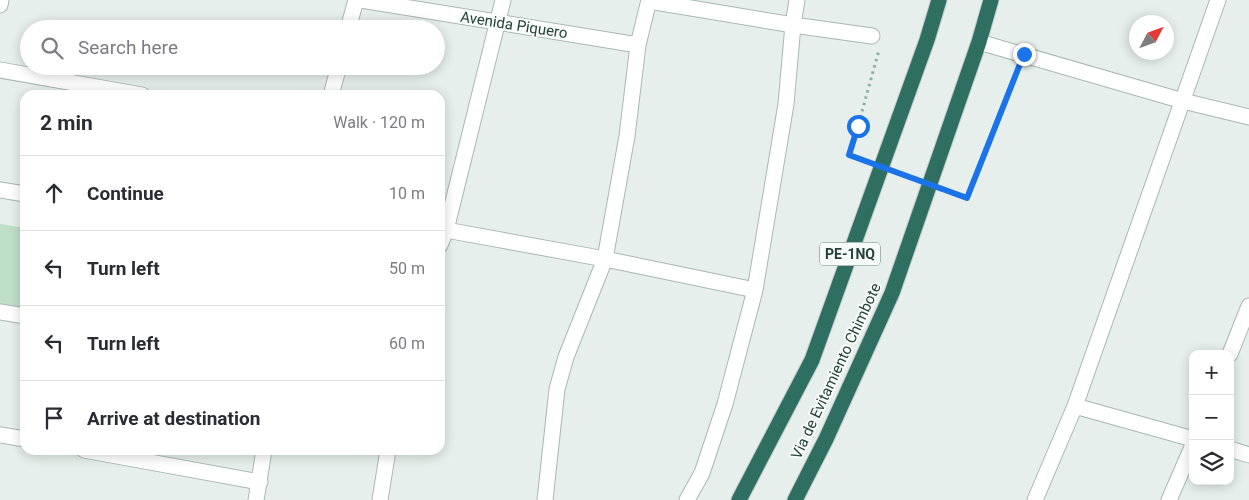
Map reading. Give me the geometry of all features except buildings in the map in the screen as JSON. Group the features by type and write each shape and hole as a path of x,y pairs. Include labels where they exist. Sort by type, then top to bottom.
{"highway":[{"name":"Via de Evitamiento Chimbote","path":"739,500 812,360 927,40 939,0"},
{"name":"Via de Evitamiento Chimbote","path":"795,500 826,438 892,293 979,42 991,0"}],"street":[{"path":"0,6 1,0"},
{"path":"350,20 356,0"},
{"name":"Avenida Piquero","path":"360,0 638,45"},
{"path":"503,0 446,230 605,258 755,290"},
{"path":"545,500 557,389 566,357 605,258 627,136 638,45 649,0 793,25 872,36"},
{"path":"687,500 702,473 722,412 755,290 786,104 797,0"},
{"path":"1035,500 1075,406 1218,0"},
{"path":"979,42 1183,101 1249,117"},
{"path":"0,70 20,74"},
{"path":"28,75 114,90"},
{"path":"333,90 337,75"},
{"path":"0,190 20,193"},
{"path":"1232,350 1249,306"},
{"path":"0,312 20,315"},
{"path":"1075,406 1189,438"},
{"path":"0,435 20,438"},
{"path":"1234,451 1249,455"},
{"path":"1169,500 1189,453"},
{"path":"112,455 260,482"},
{"path":"256,500 263,455"},
{"path":"380,500 387,455"}],"path":[{"path":"872,36 881,42 849,155 967,198 1024,54"}],"green space":[{"path":"0,224 20,227 20,308 0,304"}],"route":[{"path":"858,126 849,155 967,198 1024,54"}]}
